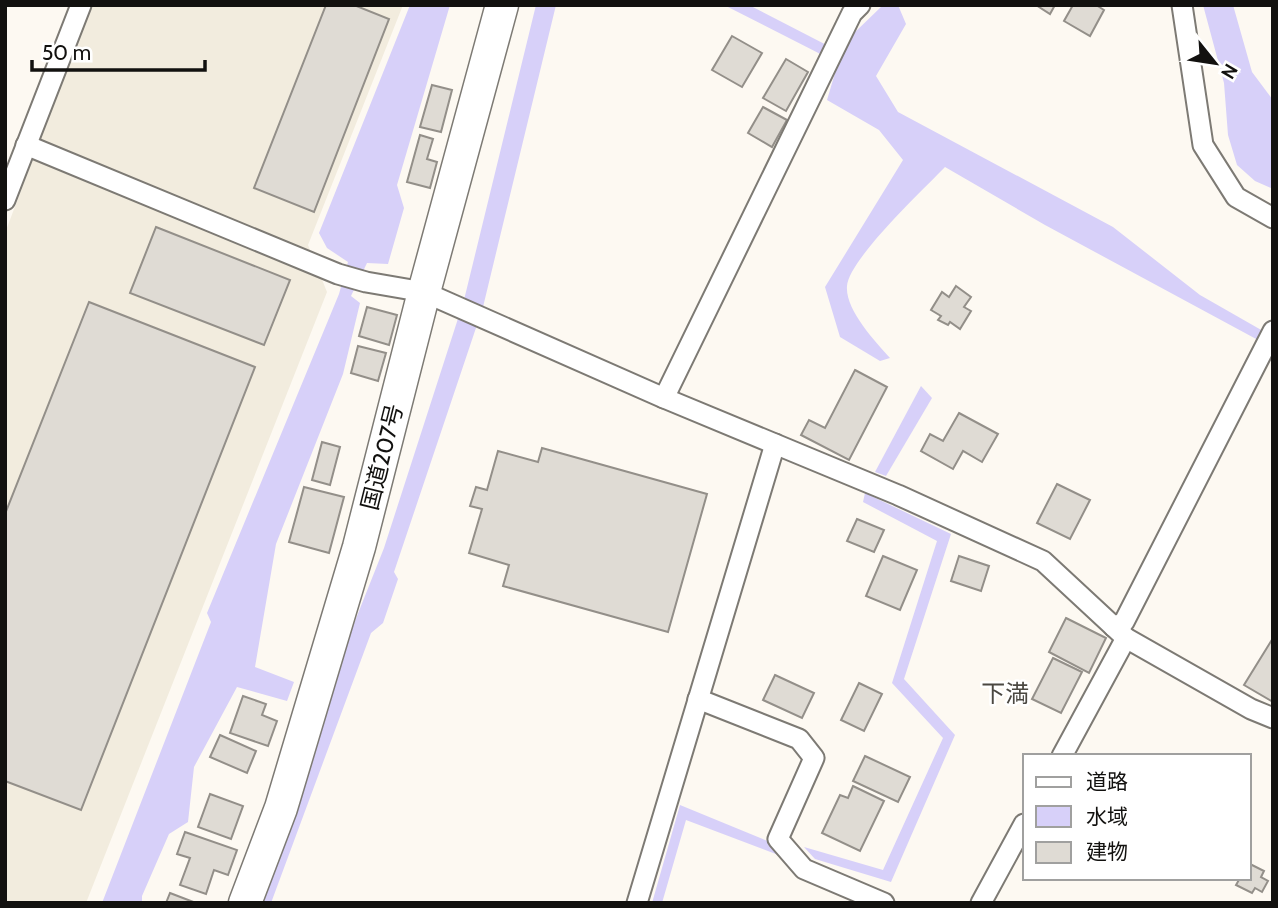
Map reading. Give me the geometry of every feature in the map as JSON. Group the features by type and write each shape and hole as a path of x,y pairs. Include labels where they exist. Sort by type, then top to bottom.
{"highway":[{"name":"国道207号","path":"245,903 281,808 438,298 502,5"}],"street":[{"path":"5,200 81,5"},
{"path":"664,398 852,13 860,5"},
{"path":"1182,5 1203,145 1236,197 1273,218"},
{"path":"26,145 338,274 438,298 664,398 898,495 1043,561 1120,633 1251,709 1273,718"},
{"path":"1063,754 1124,622 1273,331"},
{"path":"637,903 775,444"},
{"path":"698,699 799,739 814,758 778,839 804,869 884,903"},
{"path":"981,903 1023,826"}],"shaded area":[{"path":"91,5 403,5 308,245 327,292 86,903 5,903 5,233"}],"water":[{"path":"410,5 450,5 397,185 404,208 388,264 367,263 351,296 360,303 343,374 276,544 255,667 294,682 287,701 237,687 194,767 188,822 169,834 142,896 142,903 102,903 211,622 207,613 339,294 348,262 327,248 319,233"},
{"path":"536,5 556,5 483,307 394,572 398,579 383,623 371,633 271,903 257,903 332,679 384,548 464,300"},
{"path":"724,5 749,5 842,53 850,37 883,5 898,5 906,24 876,76 898,112 1113,227 1200,295 1263,331 1258,340 1045,225 945,167 873,242 851,274 847,286 856,315 890,358 880,361 840,337 825,287 903,160 879,130 827,100 838,63"},
{"path":"1203,5 1233,5 1252,72 1273,100 1273,189 1255,181 1237,165 1228,135 1224,83"},
{"path":"921,386 932,398 886,476 875,472"},
{"path":"865,493 951,534 904,679 955,735 891,882 815,859 804,847 883,870 943,738 892,683 937,541 863,502"},
{"path":"680,805 770,842 781,856 686,820 662,903 652,903"}],"building":[{"path":"326,5 354,5 389,19 314,212 254,188"},
{"path":"1036,5 1055,5 1050,14"},
{"path":"1073,5 1096,5 1104,10 1090,36 1064,21"},
{"path":"732,36 762,53 742,87 712,70"},
{"path":"786,59 808,72 786,111 763,98"},
{"path":"432,85 452,90 441,132 420,127"},
{"path":"763,107 787,120 772,147 748,133"},
{"path":"420,135 433,139 427,159 437,162 430,188 407,182"},
{"path":"156,227 290,280 264,345 130,293"},
{"path":"956,286 971,297 964,307 971,311 960,329 950,322 948,325 938,320 941,316 931,310 942,292 949,297"},
{"path":"89,302 255,367 81,810 5,781 5,514"},
{"path":"367,307 397,315 389,345 359,336"},
{"path":"358,346 386,353 378,381 351,373"},
{"path":"855,370 887,387 849,460 801,435 809,420 825,428"},
{"path":"959,413 998,434 982,462 963,451 953,469 921,451 930,434 943,441"},
{"path":"322,442 340,447 330,485 312,480"},
{"path":"542,448 707,494 668,632 503,586 509,565 469,553 482,509 470,506 476,487 487,490 498,451 538,462"},
{"path":"1057,484 1090,500 1070,539 1037,523"},
{"path":"304,487 344,497 329,553 289,542"},
{"path":"857,519 884,530 874,552 847,541"},
{"path":"883,556 917,570 900,610 866,596"},
{"path":"959,556 989,566 981,591 951,581"},
{"path":"1066,618 1106,638 1089,673 1049,652"},
{"path":"1273,638 1273,702 1244,685"},
{"path":"1053,658 1082,672 1061,713 1032,699"},
{"path":"775,675 814,693 802,718 763,700"},
{"path":"859,683 882,694 864,731 841,720"},
{"path":"243,696 266,704 262,715 277,721 268,746 230,733"},
{"path":"220,735 256,751 247,773 210,757"},
{"path":"865,756 910,777 898,802 853,781"},
{"path":"853,786 884,801 860,851 822,833 840,795 848,798"},
{"path":"210,794 243,806 231,839 198,827"},
{"path":"185,832 237,850 228,875 214,870 206,894 180,885 190,858 177,854"},
{"path":"1250,864 1264,871 1261,877 1268,881 1262,892 1255,888 1252,893 1236,885 1239,880 1250,880"},
{"path":"170,893 196,903 166,903"}],"district":[{"name":"下満","path":"1005,693"}]}
